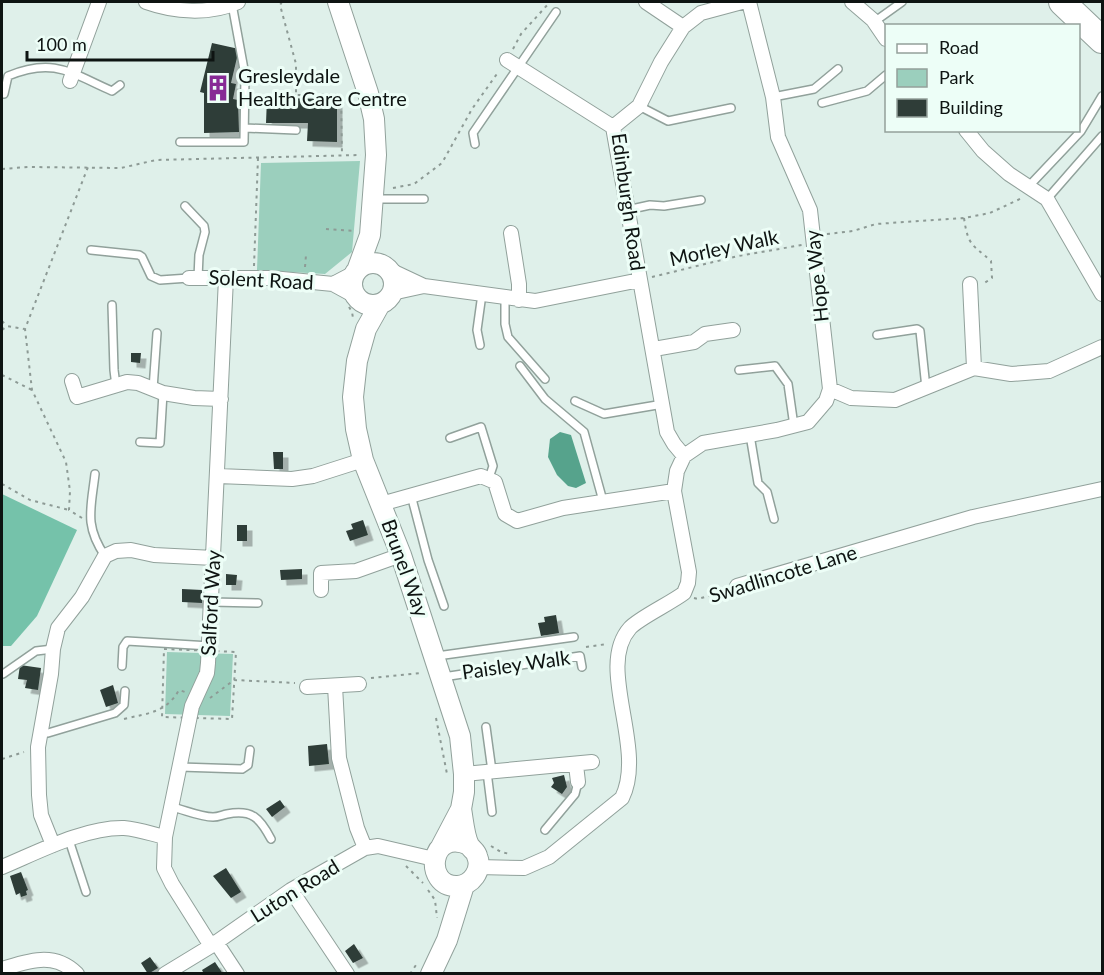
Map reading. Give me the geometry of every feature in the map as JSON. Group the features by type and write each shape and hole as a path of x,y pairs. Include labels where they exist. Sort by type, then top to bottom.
{"highway":[{"path":"1062,2 1102,40"}],"street":[{"path":"72,76 99,2"},
{"path":"146,2 166,9 198,11 235,3"},
{"path":"646,2 683,27"},
{"name":"Edinburgh Road","path":"684,456 667,432 613,127 639,106 660,62 683,27 701,13 742,2"},
{"name":"Hope Way","path":"749,2 773,97 778,137 810,210 830,389"},
{"path":"852,2 874,22 885,38"},
{"path":"338,5 368,93 374,119 376,155 373,194 361,235 356,271 351,284 357,298 373,305 424,286"},
{"path":"512,63 613,127"},
{"path":"968,132 983,151 1010,174 1047,199 1101,286"},
{"path":"511,233 519,300"},
{"path":"361,235 387,268 395,284 386,299"},
{"path":"356,271 371,262 424,286 536,301 640,280"},
{"name":"Solent Road","path":"333,284 356,271"},
{"name":"Solent Road","path":"193,278 253,278 333,284 357,298"},
{"name":"Salford Way","path":"226,278 210,648 207,673 195,695 171,807 165,837 164,868 172,884 237,974"},
{"path":"970,288 974,368"},
{"name":"Brunel Way","path":"357,298 366,329"},
{"name":"Brunel Way","path":"386,299 366,329 357,362 353,397 356,429 363,460 401,555 435,669 460,736 464,774 461,809 438,853"},
{"path":"654,349 694,342 705,334 733,330"},
{"path":"684,593 688,584 689,572 674,491 677,471 684,456 703,443 808,422 826,401 830,389 851,398 894,399 974,368 1011,374 1049,371 1102,347"},
{"path":"72,381 76,397 128,382 194,398 221,399"},
{"path":"218,476 292,479 313,476 363,460"},
{"path":"381,504 481,476 495,482 505,514 517,521 563,508 674,491"},
{"name":"Swadlincote Lane","path":"737,586 973,517 1102,489"},
{"path":"53,845 41,815 38,747 51,674 52,649 58,628 82,597 105,556 116,551 131,550 154,555 214,558"},
{"path":"321,590 321,573 356,571 401,555"},
{"name":"Swadlincote Lane","path":"478,867 524,868 549,857 622,798 628,786 629,774 626,721 616,669 621,642 631,627 684,593"},
{"path":"307,687 359,684"},
{"path":"335,686 339,758 357,828 365,848 378,846 398,851 438,853 453,842 477,844 478,867 475,876 464,885 447,940 425,967"},
{"path":"464,774 592,762"},
{"path":"576,765 578,782"},
{"name":"Brunel Way","path":"461,809 477,844"},
{"path":"2,867 53,845 102,829 126,828 165,837"},
{"name":"Luton Road","path":"165,974 214,944 291,890 365,848"},
{"path":"438,853 435,868 441,880 452,923"},
{"path":"441,880 451,885 464,885"},
{"path":"291,890 347,974"},
{"path":"2,969 36,958 54,959 69,966 77,974"}],"lane":[{"path":"874,22 902,2"},
{"path":"180,142 244,142 244,75 235,3"},
{"path":"475,144 473,133 512,63 556,12"},
{"path":"4,94 8,76 27,69 51,67 112,91 120,85"},
{"path":"773,97 814,89 838,69"},
{"path":"822,103 867,91 885,76"},
{"path":"1080,131 1102,96"},
{"path":"639,106 668,121 731,108"},
{"path":"245,128 296,130"},
{"path":"1032,188 1079,132"},
{"path":"1047,199 1102,136"},
{"path":"373,194 424,199"},
{"path":"627,210 650,205 664,206 702,200"},
{"path":"91,250 139,255 151,276 160,280 193,278 205,232 204,226 184,206"},
{"path":"480,345 477,330 482,294"},
{"path":"505,298 505,324 508,337 544,379"},
{"path":"112,305 116,386"},
{"path":"877,335 917,329 920,331 926,388"},
{"path":"140,442 160,442 157,333"},
{"path":"520,366 545,399 584,432 603,501"},
{"path":"739,370 775,366 788,384 794,426"},
{"path":"575,401 604,414 663,404"},
{"path":"450,438 481,427 493,466 489,478"},
{"path":"750,435 758,483 767,492 774,519"},
{"path":"95,474 90,523 92,533 105,556"},
{"path":"411,495 425,550 444,606"},
{"path":"212,602 258,603"},
{"path":"435,669 574,637"},
{"path":"122,666 123,646 127,642 210,648"},
{"path":"3,674 36,651 52,649"},
{"name":"Paisley Walk","path":"435,669 580,656 582,667"},
{"path":"40,733 48,733 115,713 124,705 125,691"},
{"path":"486,727 492,812"},
{"path":"180,767 242,769 248,765 250,750"},
{"path":"545,830 575,794 578,782"},
{"path":"171,807 215,817 243,812 263,822 271,839"},
{"path":"69,840 86,892"}],"path":[{"path":"282,2 280,5 296,64 297,95"},
{"path":"373,194 414,184 442,164 471,109 512,63 521,34 550,2"},
{"path":"257,96 341,94 342,156"},
{"path":"2,169 121,168 156,160 376,155"},
{"path":"253,278 258,158"},
{"path":"69,510 70,491 66,462 32,390 25,329 88,167"},
{"name":"Morley Walk","path":"640,280 876,224 964,218 990,213 1032,188"},
{"path":"964,218 967,238 991,261 992,278 970,288"},
{"path":"326,229 361,235"},
{"path":"2,321 7,326 25,329"},
{"path":"2,330 7,326"},
{"path":"2,375 32,390"},
{"path":"2,484 30,500 69,510 90,523"},
{"name":"Swadlincote Lane","path":"684,593 698,599 722,593 737,586"},
{"path":"210,648 236,652 234,680 232,719 162,717 164,649 210,648"},
{"path":"359,684 367,678 435,669"},
{"path":"162,710 173,701 178,690 208,700 234,680 295,683 307,687"},
{"path":"2,759 38,747"},
{"path":"477,844 518,855 524,868"},
{"path":"398,851 397,858 419,877 435,900 437,919 435,924 452,923"},
{"path":"410,974 425,967"}],"green space":[{"path":"360,161 352,252 325,274 257,270 261,163"},
{"path":"167,652 233,654 230,716 165,714"}],"shaded area":[{"path":"560,432 571,435 586,483 576,488 568,486 557,475 548,457 550,439"},
{"path":"2,494 77,530 37,616 11,646 2,646"}],"building":[{"name":"Gresleydale Health Care Centre","path":"212,43 239,49 231,83 236,84 233,99 238,100 239,132 204,133 204,93 200,92"},
{"path":"267,98 337,99 337,142 307,141 308,123 266,123"},
{"path":"131,353 141,353 140,363 131,362"},
{"path":"273,452 283,452 283,469 274,469"},
{"path":"363,520 368,535 350,541 346,531 353,529 351,524"},
{"path":"237,525 247,525 247,541 237,541"},
{"path":"302,569 302,579 281,580 280,570"},
{"path":"226,574 237,575 236,585 226,585"},
{"path":"182,589 202,590 202,603 182,602"},
{"path":"556,615 559,633 541,636 538,623 545,622 544,617"},
{"path":"20,665 41,668 38,690 25,688 27,680 18,679"},
{"path":"113,685 118,703 106,707 100,690"},
{"path":"327,744 329,764 309,766 308,746"},
{"path":"564,775 567,787 562,794 551,787 554,783 552,778"},
{"path":"280,800 285,807 272,817 266,809"},
{"path":"226,868 241,892 231,898 213,876"},
{"path":"21,872 28,890 27,895 21,897 20,893 16,895 10,876"},
{"path":"354,944 363,958 353,963 345,951"},
{"path":"150,957 158,968 148,974 141,963"},
{"path":"215,962 223,974 204,974 202,970"}],"place":[{"name":"Gresleydale Health Care Centre","path":"218,88"}]}
